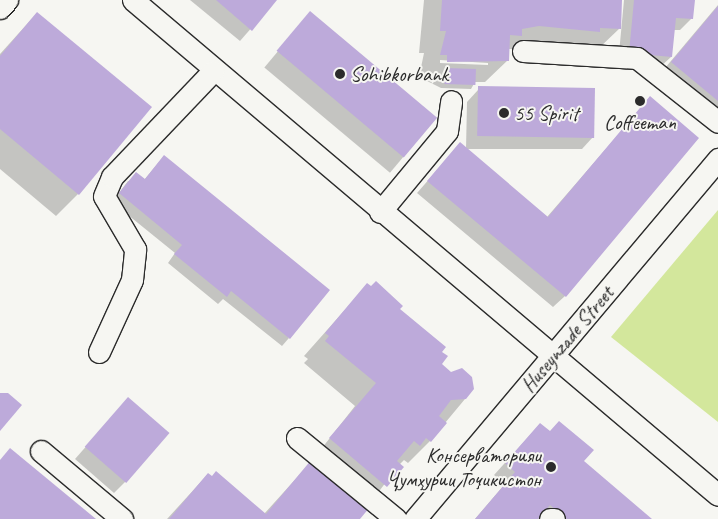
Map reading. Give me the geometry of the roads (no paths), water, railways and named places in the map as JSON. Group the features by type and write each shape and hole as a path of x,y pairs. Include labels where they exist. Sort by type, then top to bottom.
{"street":[{"path":"0,8 7,0"},
{"path":"133,0 213,71 718,495"},
{"path":"523,51 637,58 718,122"},
{"path":"99,352 132,280 135,249 104,196 112,177 213,71"},
{"path":"380,212 447,131 451,101"},
{"name":"Huseynzade Street","path":"415,519 718,159"},
{"path":"297,438 396,519"},
{"path":"40,451 122,519"}],"place":[{"name":"Sohibkorbank","path":"340,74"},
{"name":"Coffeeman","path":"640,101"},
{"name":"55 Spirit","path":"504,113"},
{"name":"Консерваторияи Ҷумҳурии Тоҷикистон","path":"551,467"}]}
